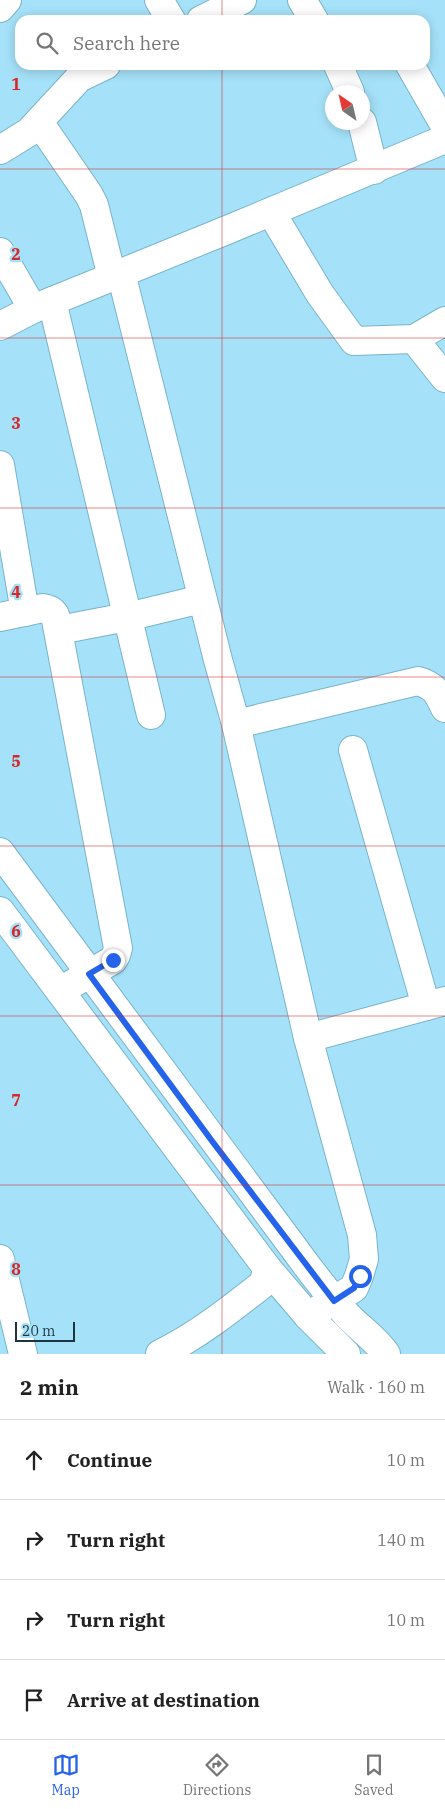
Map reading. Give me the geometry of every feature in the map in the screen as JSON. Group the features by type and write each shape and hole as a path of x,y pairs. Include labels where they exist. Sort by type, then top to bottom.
{"street":[{"path":"0,8 7,0"},
{"path":"159,0 168,15"},
{"path":"211,15 242,0"},
{"path":"302,0 311,15"},
{"path":"0,150 29,132 79,78 96,70"},
{"path":"340,70 347,85"},
{"path":"413,70 445,126"},
{"path":"39,122 89,195 94,205 116,275 236,724 308,1038 362,1235 364,1259 360,1276 354,1288 308,1316"},
{"path":"364,130 374,170"},
{"path":"0,326 42,305 374,170 445,139"},
{"path":"271,212 320,294 354,342 414,339 445,321"},
{"path":"0,252 42,305 127,617 150,715"},
{"path":"414,339 445,378"},
{"path":"0,465 13,614 48,609 53,611 55,615 118,948 113,960 60,991"},
{"path":"59,630 127,617 202,599"},
{"path":"236,724 418,681 430,684 440,697 445,708"},
{"path":"308,1038 436,1003 353,750"},
{"path":"0,852 224,1157 334,1301 354,1322 367,1332 386,1354"},
{"path":"0,910 267,1268 308,1316 346,1354"},
{"path":"0,1259 23,1354"},
{"path":"160,1354 188,1338 264,1283 267,1268"}],"route":[{"path":"113,960 89,974 212,1141 334,1301 354,1288 360,1276"}]}
